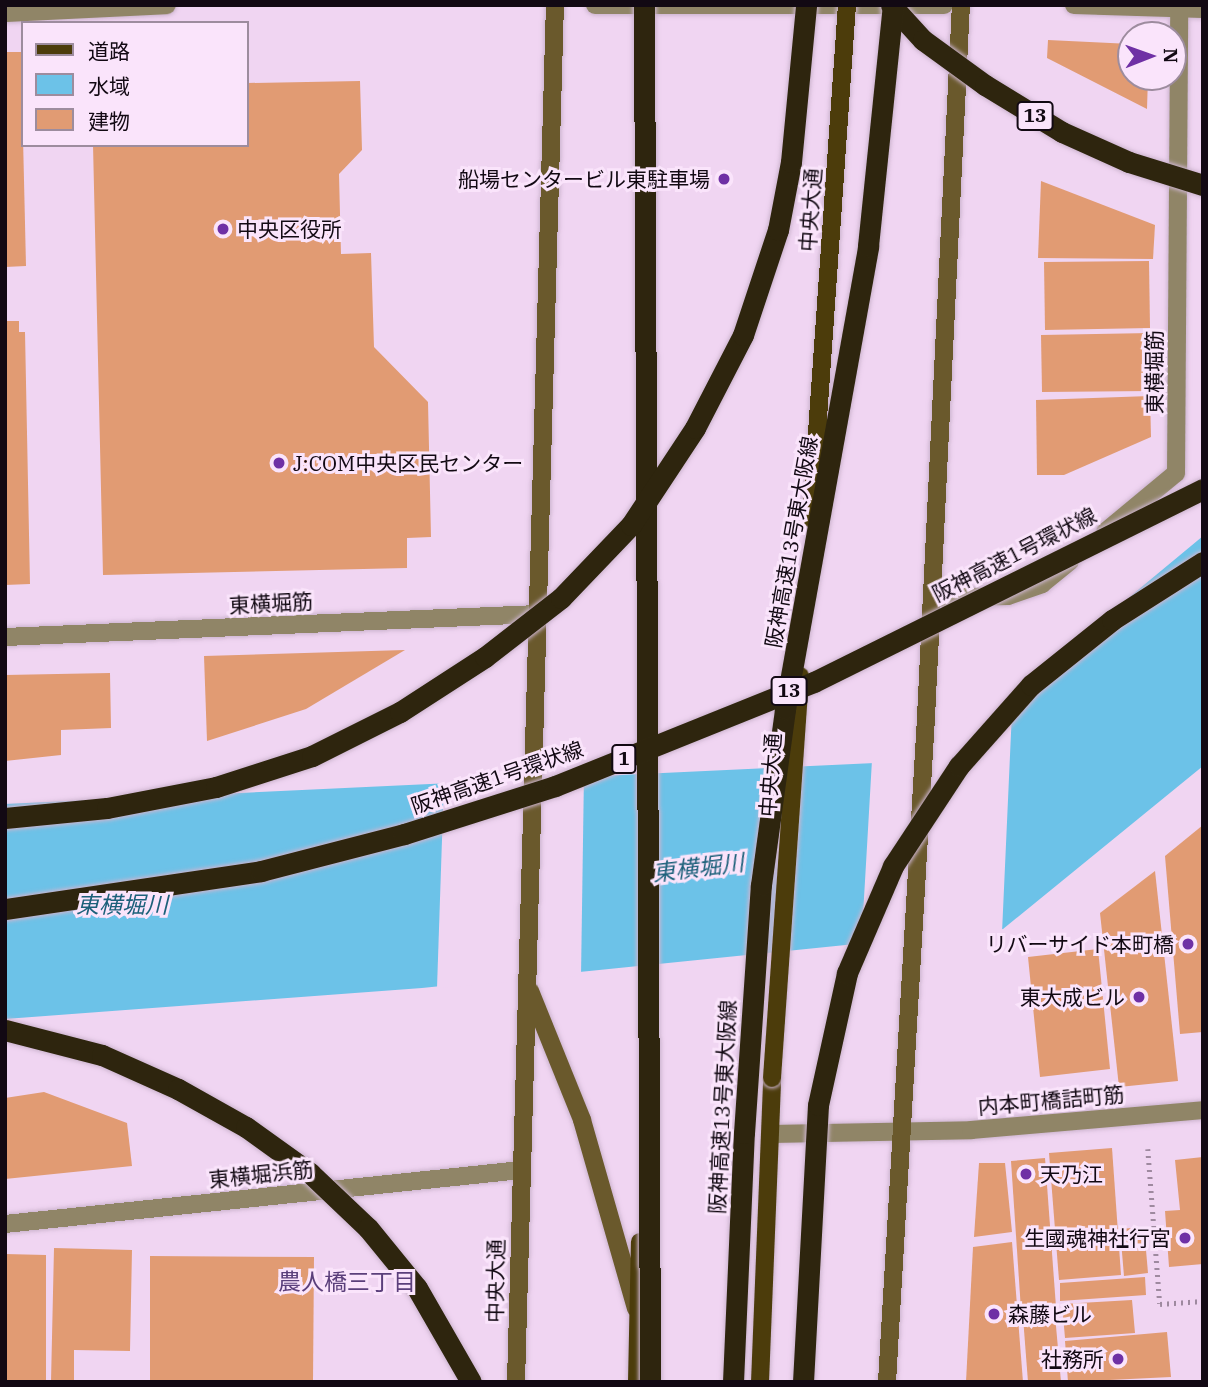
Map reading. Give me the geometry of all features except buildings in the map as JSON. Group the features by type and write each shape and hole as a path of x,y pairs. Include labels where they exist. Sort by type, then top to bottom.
{"highway":[{"path":"647,5 650,1382"},
{"path":"5,818 107,808 216,787 313,755 400,712 485,657 561,598 631,525 695,428 743,335 778,230 791,162 806,5"},
{"name":"13","path":"892,5 923,40 1062,132 1129,162 1203,185"},
{"name":"阪神高速13号東大阪線","path":"733,1382 744,1133 761,886 785,709 868,246 892,5"},
{"name":"阪神高速1号環状線","path":"5,909 261,871 404,834 555,786 814,682 1203,489"},
{"path":"803,1382 818,1105 847,973 893,866 959,766 1031,685 1112,621 1203,562"},
{"path":"5,1030 102,1055 178,1089 246,1127 310,1173 368,1228 417,1288 471,1382"}],"main road":[{"path":"637,1382 636,1308 653,1038 647,5"},
{"name":"中央大通","path":"760,1382 772,1078 847,5"}],"street":[{"path":"5,13 167,5"},
{"name":"中央大通","path":"516,1382 555,5"},
{"path":"595,5 944,5"},
{"path":"887,1382 904,1133 961,5"},
{"path":"1074,5 1203,9"},
{"name":"東横堀筋","path":"932,598 1008,596 1042,584 1176,473 1179,8"},
{"name":"東横堀筋","path":"5,637 538,614"},
{"path":"527,984 582,1120 636,1308"},
{"name":"内本町橋詰町筋","path":"771,1134 904,1133 1203,1110"},
{"name":"東横堀浜筋","path":"5,1224 521,1170"}],"path":[{"path":"1148,1158 1160,1304 1203,1301"}],"water":[{"name":"東横堀川","path":"1203,536 1203,766 1003,929 422,988 5,1019 5,804 875,763 997,707"}],"pier":[{"path":"1013,689 1002,933 861,950 872,760 995,704"},
{"path":"584,773 581,976 437,988 444,780"}],"place":[{"name":"船場センタービル東駐車場","path":"724,179"},
{"name":"中央区役所","path":"223,229"},
{"name":"J:COM中央区民センター","path":"279,463"},
{"name":"リバーサイド本町橋","path":"1188,944"},
{"name":"東大成ビル","path":"1139,997"},
{"name":"天乃江","path":"1026,1174"},
{"name":"生國魂神社行宮","path":"1185,1238"},
{"name":"森藤ビル","path":"994,1314"},
{"name":"社務所","path":"1118,1359"}],"district":[{"name":"農人橋三丁目","path":"347,1281"}]}
